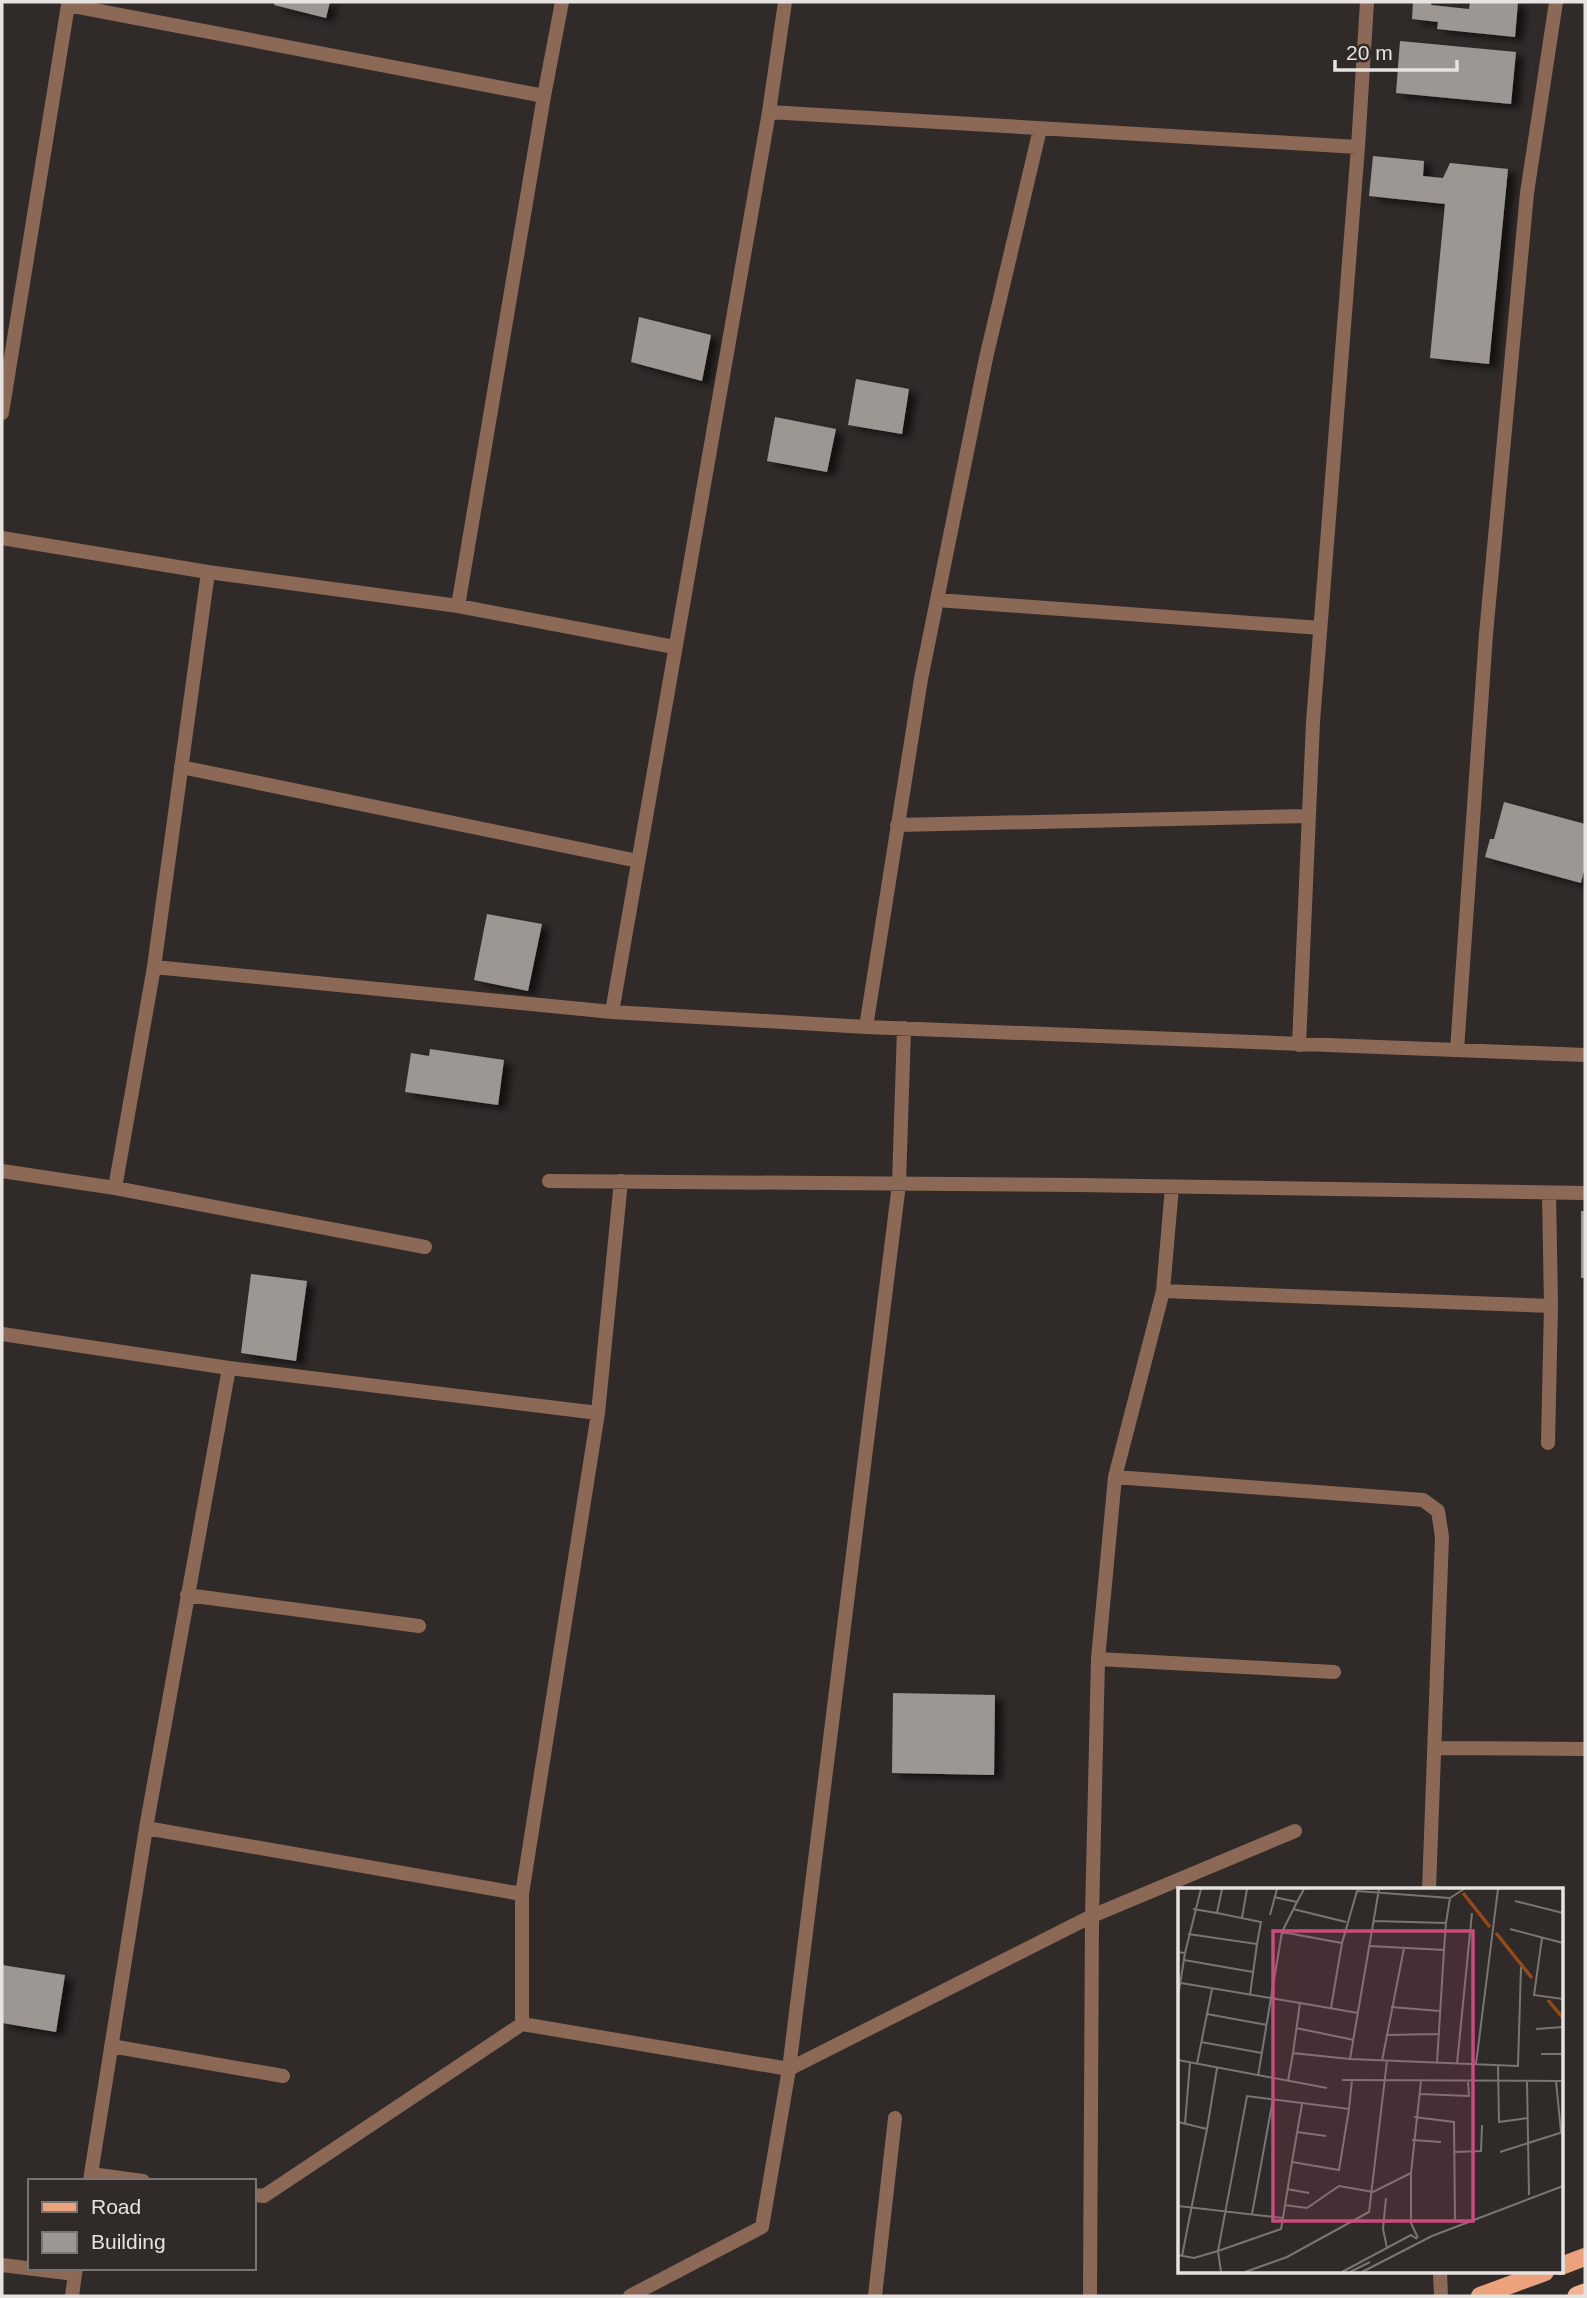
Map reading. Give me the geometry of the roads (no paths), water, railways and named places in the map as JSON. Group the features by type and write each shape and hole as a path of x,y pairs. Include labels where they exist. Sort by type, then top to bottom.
{"highway":[{"path":"1577,2296 1585,2293"}],"main road":[{"path":"1562,2266 1585,2257"},
{"path":"1480,2296 1540,2274"}],"street":[{"path":"458,606 562,2"},
{"path":"612,1012 769,113 785,2"},
{"path":"1299,1045 1313,722 1367,2"},
{"path":"1457,1050 1486,634 1527,193 1556,2"},
{"path":"2,414 68,3 544,96"},
{"path":"769,113 1358,147"},
{"path":"866,1027 921,679 986,358 1040,129"},
{"path":"2,538 208,572 458,606 674,647"},
{"path":"115,1188 154,967 208,572"},
{"path":"937,600 1320,628"},
{"path":"181,767 638,861"},
{"path":"897,825 1309,816"},
{"path":"154,967 612,1012 866,1027 1585,1055"},
{"path":"630,2296 762,2228 789,2069 899,1184 904,1028"},
{"path":"2,1171 115,1188 425,1247"},
{"path":"549,1181 1585,1193"},
{"path":"522,2024 522,1894 598,1413 621,1181"},
{"path":"1090,2296 1092,1916 1098,1660 1115,1477 1163,1291 1172,1187"},
{"path":"1548,1443 1552,1306 1549,1193"},
{"path":"1163,1291 1552,1306"},
{"path":"2,1334 229,1368 598,1413"},
{"path":"118,2179 91,2177 146,1828 229,1368"},
{"path":"1115,1477 1423,1500 1438,1511 1442,1537 1429,1888"},
{"path":"187,1595 419,1626"},
{"path":"1098,1660 1334,1672"},
{"path":"1434,1748 1585,1749"},
{"path":"146,1828 522,1894"},
{"path":"256,2195 264,2196 522,2024 789,2069 1092,1916 1295,1831"},
{"path":"111,2046 283,2076"},
{"path":"875,2296 895,2118"},
{"path":"2,2265 28,2267"},
{"path":"72,2296 76,2271"},
{"path":"1440,2274 1441,2296"}]}
